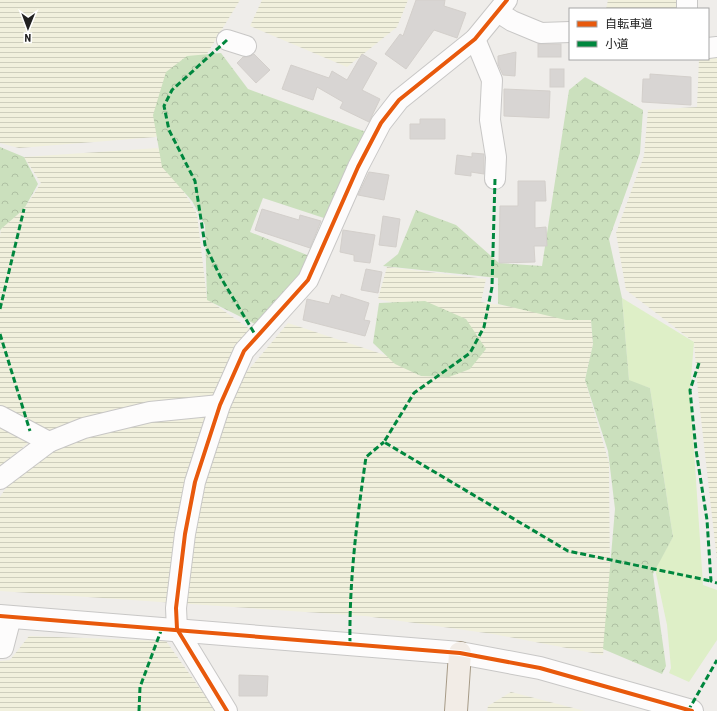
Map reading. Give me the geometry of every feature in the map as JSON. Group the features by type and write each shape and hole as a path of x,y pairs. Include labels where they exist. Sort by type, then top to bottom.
{"main road":[{"path":"456,711 460,653"}],"street":[{"path":"226,711 177,629 176,608 185,534 195,482 220,405 244,351 308,280 358,167 381,123 399,100 475,39 503,6 512,21 541,33 569,32"},
{"path":"475,39 492,80 490,120 496,157 495,180"},
{"path":"227,40 246,46"},
{"path":"0,478 49,442 84,428 150,412 220,405"},
{"path":"0,416 49,442"},
{"path":"0,648 3,648 5,617 177,629 460,653 540,668 692,711"}],"green space":[{"path":"0,0 240,0 156,137 19,148 0,143"},
{"path":"262,0 408,0 397,27 347,67 250,26"},
{"path":"608,0 679,0 679,8 606,8"},
{"path":"221,53 248,89 369,133 327,219 263,198 250,232 317,259 259,326 207,300 205,225 192,201 162,167 153,115 166,72 187,56"},
{"path":"717,54 717,560 698,392 694,342 626,290 616,233 644,156 648,110 697,107 699,60 709,60 709,55"},
{"path":"585,77 643,110 640,153 609,239 622,298 629,380 650,388 673,537 653,574 666,666 662,674 603,649 615,509 608,451 585,380 593,344 591,320 566,320 498,304 498,278 383,266 398,254 416,210 456,225 499,263 542,266 569,90"},
{"path":"0,147 24,157 38,184 24,209 0,231"},
{"path":"158,148 197,214 207,299 254,332 215,397 38,435 0,466 1,229 24,209 41,183 24,157"},
{"path":"387,267 486,279 481,302 591,320 593,344 585,380 609,463 610,583 603,655 493,634 365,616 0,591 0,497 24,460 136,415 219,405 288,323 385,355 421,376 466,319 378,299"},
{"path":"622,298 694,342 690,390 703,585 717,590 717,640 689,682 669,673 671,668 667,625 655,569 673,537 650,388 629,381"},
{"path":"425,301 466,319 486,349 470,369 449,377 421,376 395,364 373,343 379,303"},
{"path":"29,636 166,641 216,711 0,711 0,661 10,660"},
{"path":"511,692 585,711 487,711 488,706"}],"building":[{"path":"416,0 445,0 444,6 466,13 457,38 434,30 406,69 385,54 400,34 403,36"},
{"path":"538,44 561,44 561,57 538,57"},
{"path":"516,52 515,76 503,75 498,64 498,56"},
{"path":"254,54 270,70 256,83 237,63 243,57 249,57"},
{"path":"362,54 377,63 362,90 380,99 369,122 340,108 343,102 317,87 313,100 282,89 291,65 329,78 332,71 347,80"},
{"path":"550,69 564,69 564,87 550,87"},
{"path":"650,74 691,77 691,105 642,102 643,79 650,79"},
{"path":"504,89 550,91 549,118 504,116"},
{"path":"420,119 445,119 445,139 410,139 410,124 420,124"},
{"path":"472,153 484,154 484,174 471,172 471,176 455,174 457,155 472,157"},
{"path":"369,172 389,175 384,200 358,195"},
{"path":"518,181 545,181 546,201 535,201 535,228 546,227 547,246 534,246 535,262 499,263 500,206 518,206"},
{"path":"262,209 299,220 300,215 321,221 310,248 255,230"},
{"path":"383,216 400,219 396,247 379,245"},
{"path":"343,230 375,235 370,263 354,261 354,255 340,252"},
{"path":"366,269 382,272 378,293 361,290"},
{"path":"341,294 369,303 364,320 370,321 365,336 303,320 307,299 329,304 332,295 340,298"},
{"path":"239,675 268,676 267,696 239,696"}],"marked path":[{"path":"227,40 172,90 164,106 169,130 195,181 205,245 221,278 256,336"},
{"path":"495,179 492,287 484,327 470,353 414,393 384,442 568,551 711,581"},
{"path":"0,309 24,209"},
{"path":"0,334 30,431"},
{"path":"699,363 690,390 696,450 707,520 711,581 717,583"},
{"path":"350,644 352,573 366,457 384,442"},
{"path":"139,711 140,687 162,628"},
{"path":"688,711 717,660"}],"cycle path":[{"path":"227,711 177,629 176,608 185,534 195,482 220,405 244,351 308,280 358,167 381,123 399,100 475,39 507,0"},
{"path":"0,616 460,653 540,668 692,711"}]}
